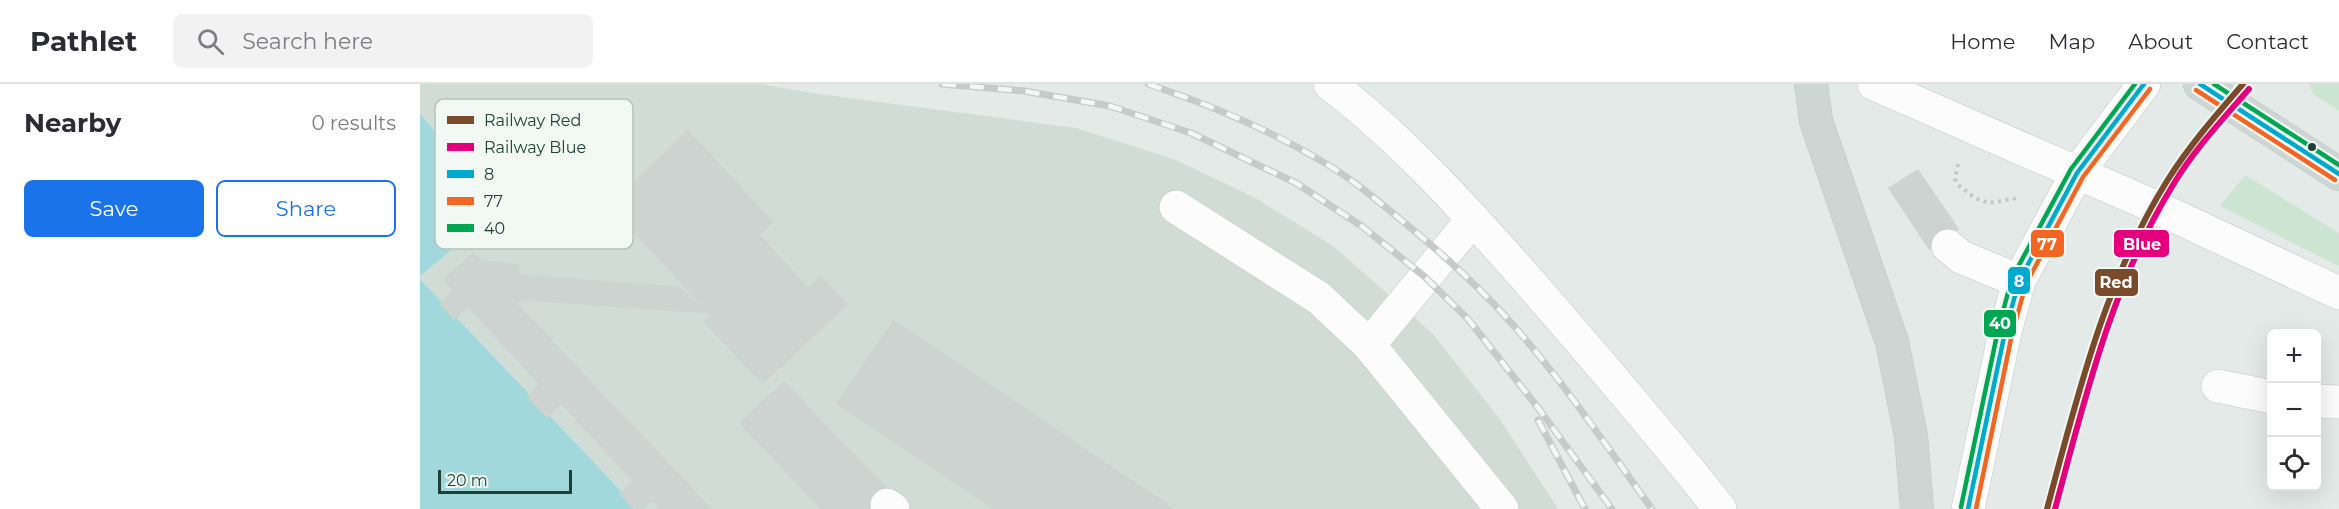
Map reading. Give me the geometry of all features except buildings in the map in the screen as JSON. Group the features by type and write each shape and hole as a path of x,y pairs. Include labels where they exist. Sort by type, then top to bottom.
{"main road":[{"path":"1810,84 1816,121 1892,342 1911,436 1917,509"},
{"path":"2200,84 2339,174"}],"street":[{"path":"1330,84 1366,111 1473,219 1624,389 1720,509"},
{"path":"1874,84 2077,173 2339,293"},
{"path":"1968,509 1986,434 2005,332 2019,281 2077,173 2144,84"},
{"path":"1176,207 1319,298 1369,345 1502,509"},
{"path":"1369,345 1473,219"},
{"path":"1948,246 1961,257 2019,281"},
{"path":"2218,386 2267,397"},
{"path":"2321,401 2339,402"}],"shaded area":[{"path":"420,84 760,84 1076,128 1176,160 1255,198 1333,246 1432,333 1499,418 1558,509 638,509 420,279 420,276 453,249 633,249 633,99 435,99 435,132 420,114"}],"green space":[{"path":"2309,84 2339,84 2339,111 2314,95"},
{"path":"2245,175 2339,233 2339,266 2220,206"}],"water":[{"path":"420,114 435,132 435,249 453,249 420,276"},
{"path":"420,279 638,509 420,509"}],"railway":[{"path":"942,84 1024,91 1110,106 1191,133 1296,183 1363,227 1425,277 1468,319 1539,409 1612,509"},
{"path":"1148,84 1235,117 1298,147 1353,181 1426,241 1484,294 1530,344 1652,509"},
{"path":"1538,420 1585,509"}],"rail line":[{"name":"Red","path":"2047,509 2095,340 2126,258 2145,219 2175,168 2243,84"},
{"name":"Blue","path":"2055,509 2102,342 2133,262 2181,172 2249,89"}],"transit line":[{"name":"40","path":"1961,507 1998,330 2012,278 2071,169 2135,84"},
{"name":"8","path":"1968,509 2005,332 2019,281 2077,173 2144,84"},
{"name":"8","path":"2200,84 2339,174"},
{"name":"40","path":"2214,84 2339,165"},
{"name":"77","path":"1976,509 2012,334 2026,284 2083,177 2150,89"},
{"name":"77","path":"2196,90 2335,180"}]}
